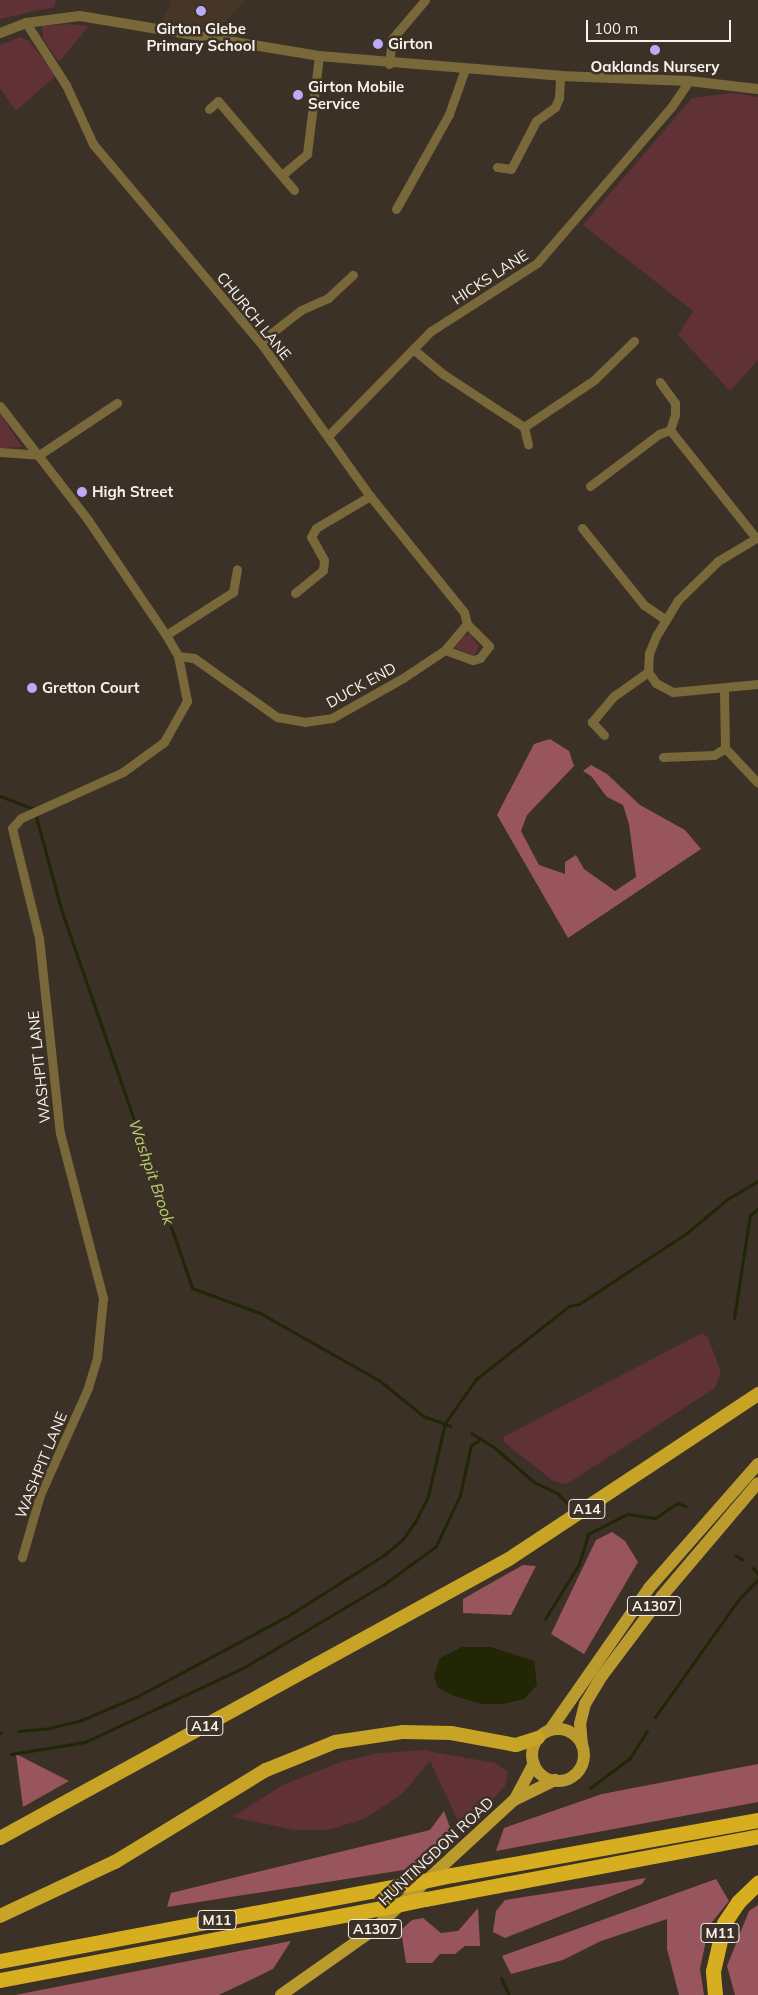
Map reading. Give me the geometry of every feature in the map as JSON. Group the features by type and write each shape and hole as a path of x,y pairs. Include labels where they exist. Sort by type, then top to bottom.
{"highway":[{"name":"A14","path":"0,1838 509,1559 758,1394"},
{"path":"0,1916 115,1862 266,1770 335,1742 403,1732 451,1733 516,1746 538,1738"},
{"name":"M11","path":"0,1960 758,1820"},
{"name":"M11","path":"0,1980 758,1836"},
{"name":"M11","path":"716,1995 713,1970 724,1923 738,1902 758,1883"}],"main road":[{"name":"A1307","path":"550,1730 649,1588 758,1464"},
{"name":"A1307","path":"582,1745 580,1724 585,1704 602,1676 662,1596 758,1483"},
{"path":"550,1730 568,1731 582,1745 583,1760 578,1770 564,1780 555,1780 543,1776 534,1764 533,1751 538,1738 550,1730"},
{"name":"HUNTINGDON ROAD","path":"514,1800 534,1764"},
{"name":"HUNTINGDON ROAD","path":"282,1995 373,1930 514,1800 555,1780"}],"street":[{"path":"389,64 392,39 425,0"},
{"path":"0,33 26,23 80,16 319,56 389,64 560,76 689,81 758,89"},
{"name":"CHURCH LANE","path":"26,23 66,84 93,144 260,342 329,435 370,496 464,612 467,624 489,646 480,658 473,660 445,650"},
{"path":"282,175 307,154 319,56"},
{"path":"396,209 449,114 465,70"},
{"path":"497,166 511,169 536,122 555,107 559,98 560,76"},
{"name":"HICKS LANE","path":"329,435 431,331 537,263 672,106 689,81"},
{"path":"210,109 218,101 294,190"},
{"path":"260,342 301,310 328,298 353,275"},
{"path":"524,427 594,380 634,341"},
{"path":"412,349 443,374 524,427 528,444"},
{"path":"590,486 659,434 670,430 676,415 674,403 660,382"},
{"path":"0,452 39,455 117,403"},
{"path":"0,406 88,520 166,635 178,656"},
{"path":"670,430 757,538 718,561 678,600 665,619 649,653 648,672 656,683 674,692 724,689 758,684"},
{"path":"294,593 323,570 324,560 311,537 316,528 370,496"},
{"path":"582,528 644,604 665,619"},
{"path":"166,635 234,592 237,569"},
{"name":"DUCK END","path":"178,656 200,662 277,717 304,722 332,718 445,650 467,624"},
{"name":"WASHPIT LANE","path":"22,1557 40,1495 88,1388 97,1358 103,1298 60,1133 39,938 12,836 15,821 29,813 123,772 164,742 187,701 178,656"},
{"path":"604,735 592,722 614,696 648,672"},
{"path":"724,689 725,748 757,782"},
{"path":"663,757 714,756 725,748"}],"shaded area":[{"path":"0,0 56,0 54,7 0,19"},
{"name":"Girton Glebe Primary School","path":"169,0 245,0 217,31 162,20 171,3"},
{"path":"65,24 89,26 59,62 43,39 42,26"},
{"path":"20,37 29,41 54,73 53,78 16,111 0,88 0,45"},
{"path":"732,93 758,97 758,360 730,391 678,335 693,311 583,225 692,98"},
{"path":"0,414 22,447 0,448"},
{"path":"470,634 479,647 474,656 455,648 463,636"},
{"path":"550,739 569,751 574,766 527,815 521,831 539,865 565,874 565,862 576,855 584,869 615,891 636,877 629,824 623,805 607,797 591,776 583,771 591,765 607,774 640,805 685,830 701,849 568,938 497,815 534,744"},
{"path":"702,1333 708,1337 721,1373 715,1388 567,1484 553,1481 504,1442 503,1437"},
{"path":"612,1532 625,1541 638,1562 584,1654 551,1634 596,1540"},
{"path":"523,1565 536,1566 511,1615 463,1613 463,1599"},
{"path":"462,1647 491,1647 534,1661 537,1685 524,1699 503,1704 482,1704 457,1697 438,1688 434,1675 440,1658"},
{"path":"423,1750 495,1763 508,1772 505,1786 483,1810 459,1823 430,1761 402,1794 364,1819 328,1830 295,1830 232,1817 283,1785 340,1762 379,1753"},
{"path":"16,1754 69,1781 23,1807"},
{"path":"758,1764 758,1802 496,1851 504,1828 602,1794"},
{"path":"444,1811 451,1830 429,1866 167,1907 171,1893 430,1830"},
{"path":"646,1878 642,1884 505,1938 493,1932 496,1911 505,1900"},
{"path":"716,1879 729,1901 709,1926 700,1969 704,1995 679,1995 667,1949 667,1919 601,1941 563,1960 511,1974 502,1956"},
{"path":"758,1905 758,1995 735,1995 727,1966 749,1911"},
{"path":"478,1908 480,1946 465,1946 455,1954 440,1954 432,1963 406,1963 401,1930 412,1920 423,1918 441,1933 458,1931"},
{"path":"291,1941 273,1969 219,1995 15,1995"}],"waterway":[{"name":"Washpit Brook","path":"0,796 34,809 61,909 192,1288 260,1313 380,1381 423,1416 450,1426"},
{"path":"18,1731 50,1728 79,1721 136,1697 286,1617 384,1555 403,1539 415,1522 428,1496 445,1423 476,1379 569,1306 579,1304 688,1232 726,1200 758,1181"},
{"path":"734,1318 750,1215 758,1209"},
{"name":"Washpit Brook","path":"471,1433 495,1448 534,1482 557,1493 570,1506"},
{"path":"11,1754 85,1742 243,1668 383,1585 436,1546 460,1495 471,1445 478,1441"},
{"name":"Washpit Brook","path":"545,1619 579,1564 588,1534 627,1514 655,1518 677,1503 685,1506"},
{"name":"Washpit Brook","path":"735,1555 743,1560"},
{"name":"Washpit Brook","path":"753,1568 758,1574"},
{"path":"655,1717 739,1599 758,1579"},
{"path":"590,1788 630,1758 647,1731"},
{"path":"501,1978 509,1995"}],"place":[{"name":"Girton Glebe Primary School","path":"201,11"},
{"name":"Girton","path":"378,44"},
{"name":"Oaklands Nursery","path":"655,50"},
{"name":"Girton Mobile Service","path":"298,95"},
{"name":"High Street","path":"82,492"},
{"name":"Gretton Court","path":"32,688"}]}
